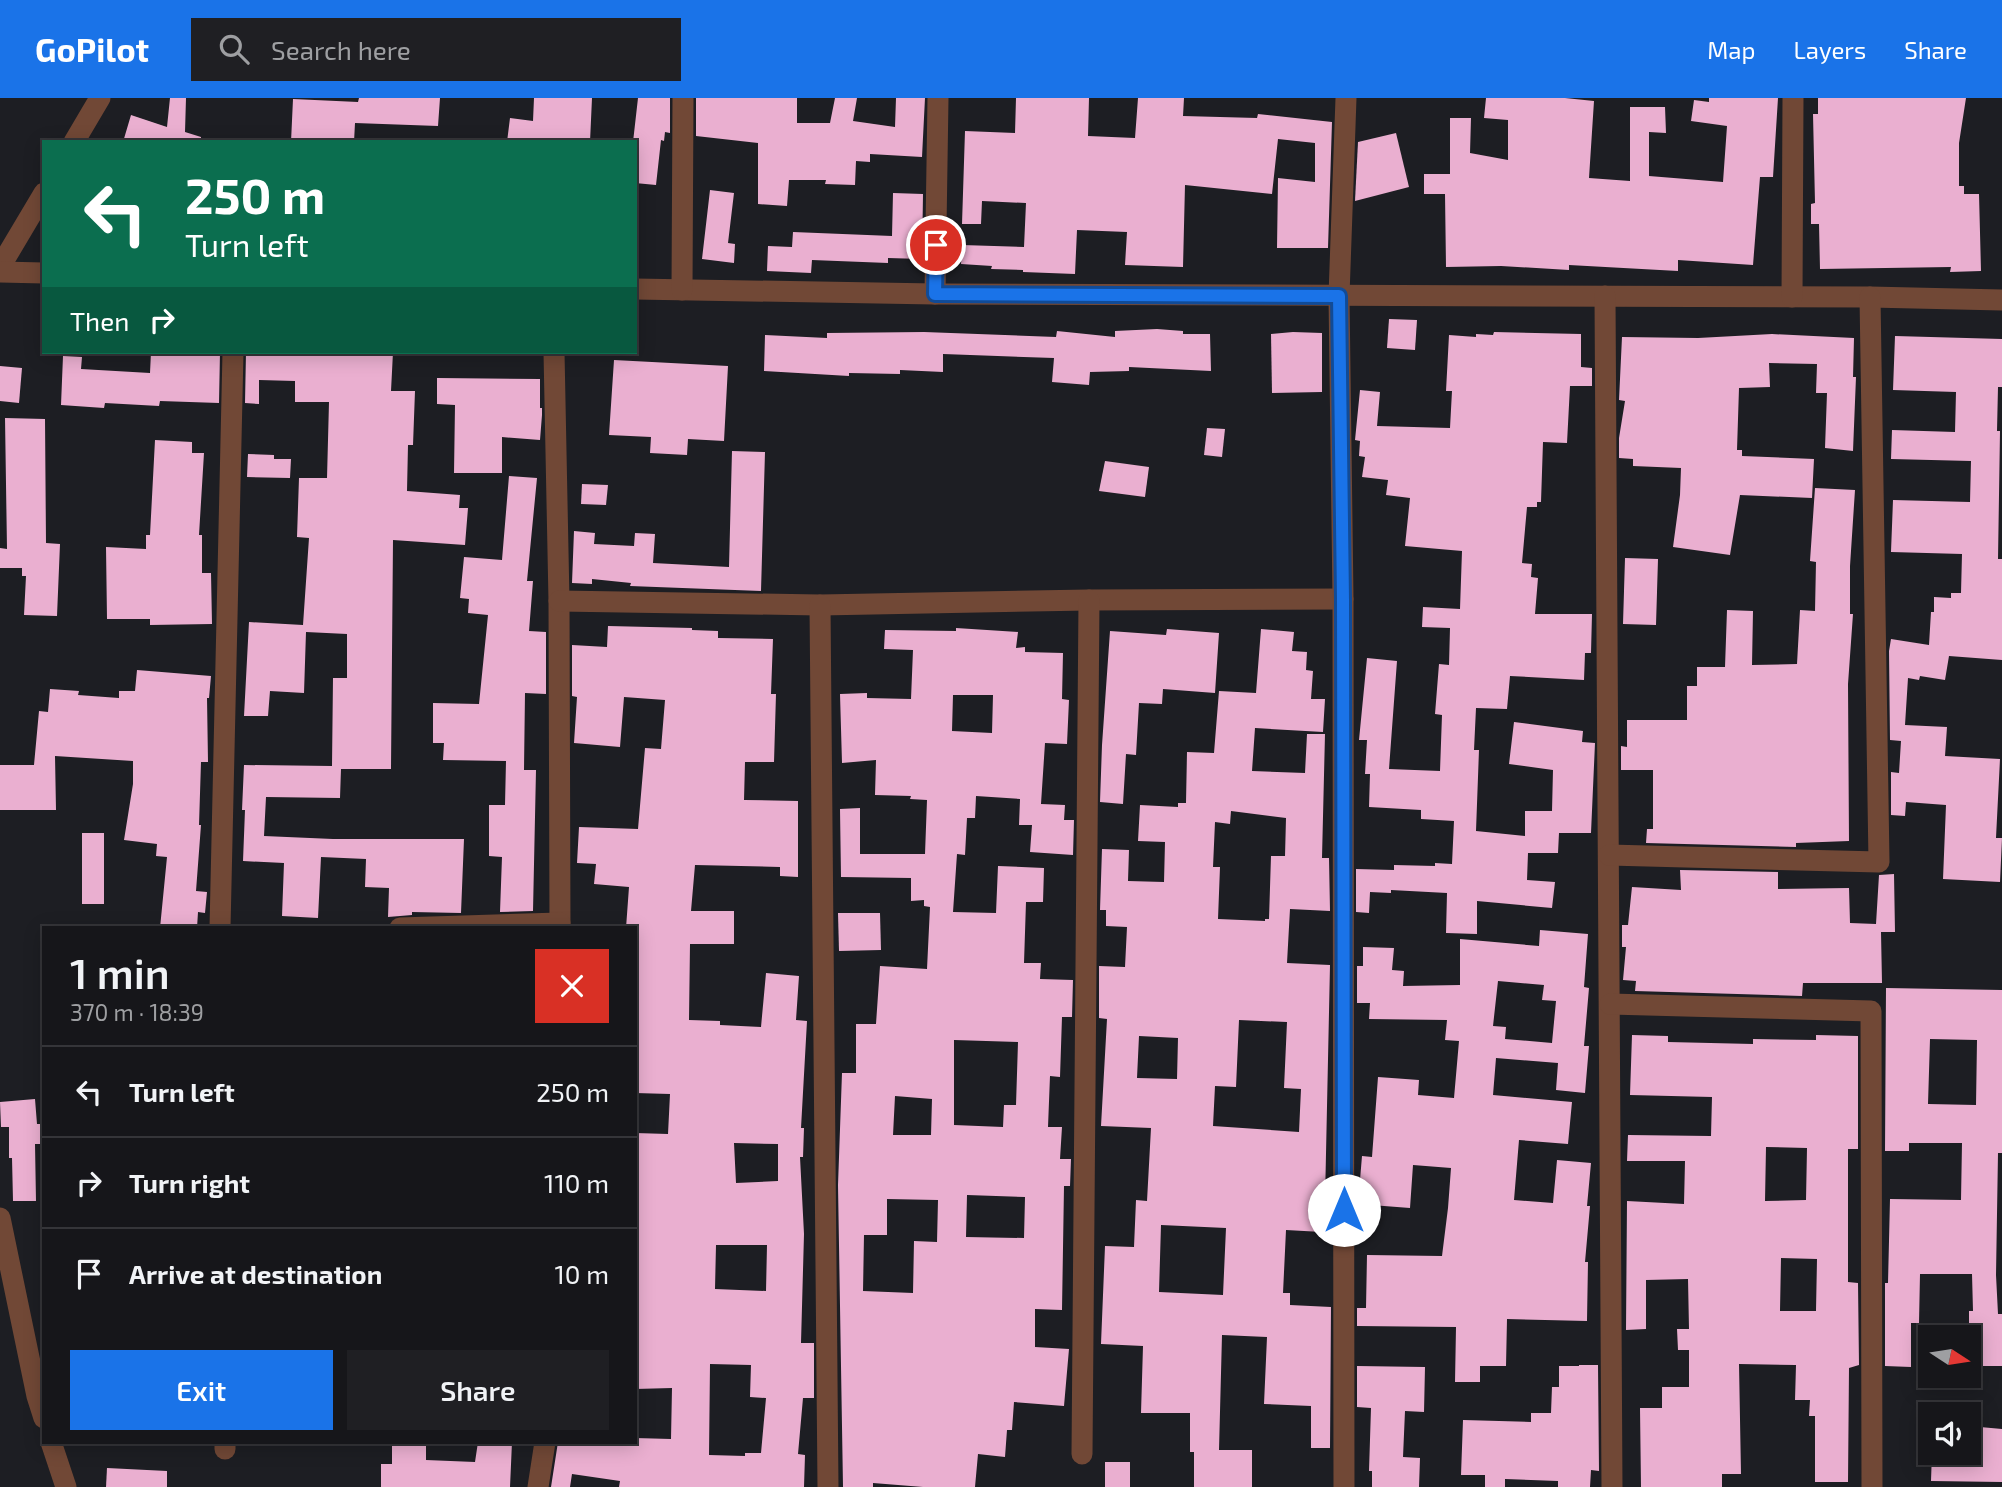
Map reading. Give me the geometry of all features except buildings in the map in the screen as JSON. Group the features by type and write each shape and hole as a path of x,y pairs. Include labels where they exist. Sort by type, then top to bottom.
{"street":[{"path":"75,140 100,98"},
{"path":"682,290 683,98"},
{"path":"935,294 939,98"},
{"path":"1344,1487 1343,599 1339,296 1346,98"},
{"path":"1792,297 1793,98"},
{"path":"42,196 0,269 42,273"},
{"path":"637,289 935,294 1870,297 2002,300"},
{"path":"1605,296 1612,1487"},
{"path":"1609,855 1879,862 1870,297"},
{"path":"220,926 233,354"},
{"path":"506,926 559,925 559,601 554,354"},
{"path":"559,601 820,605 1343,599"},
{"path":"1082,1454 1088,600"},
{"path":"820,605 828,1487"},
{"path":"1609,1004 1871,1011 1872,1487"},
{"path":"0,1219 42,1412"},
{"path":"52,1444 66,1487"},
{"path":"538,1487 545,1444"}],"route":[{"path":"936,245 935,294 1339,296 1343,599 1344,1210"}]}
